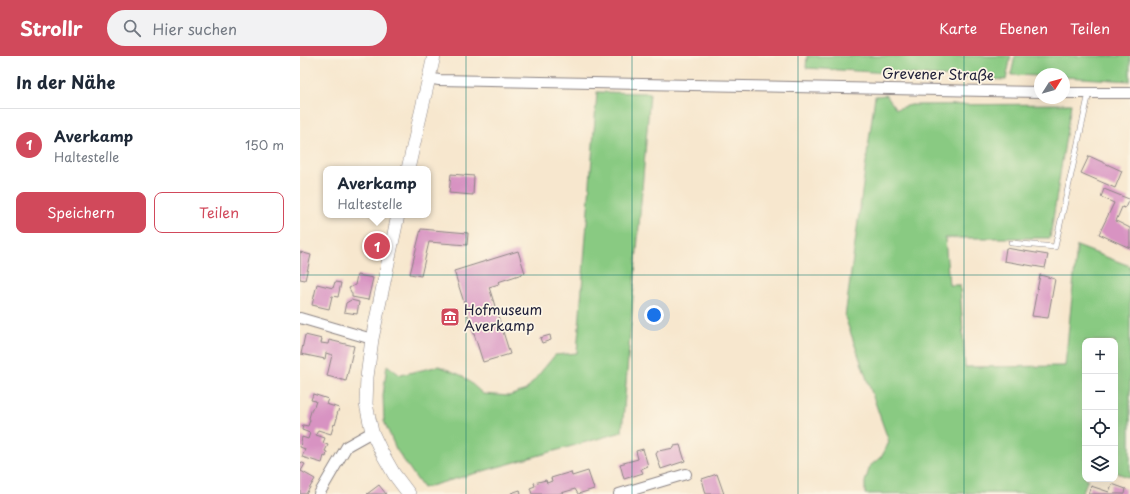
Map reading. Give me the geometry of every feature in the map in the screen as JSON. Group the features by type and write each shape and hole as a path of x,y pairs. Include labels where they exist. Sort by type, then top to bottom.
{"street":[{"path":"409,166 434,56"},
{"name":"Grevener Straße","path":"428,78 439,80 1034,92"},
{"path":"1070,93 1130,93"},
{"path":"397,218 372,339 367,377 366,404 372,432 382,454 394,474 409,494"},
{"path":"300,318 372,339"},
{"path":"319,494 347,446 372,432"},
{"path":"619,494 686,474"}],"lane":[{"path":"1011,243 1055,247 1089,93"}],"green space":[{"path":"807,56 1011,56 1006,80 806,68"},
{"path":"1015,56 1130,56 1130,81 1070,77 1070,68 1034,68 1034,76 1011,75"},
{"path":"597,92 650,93 622,432 423,488 396,449 384,421 383,395 387,365 400,375 439,366 463,376 483,394 509,396 526,390 555,355 577,353"},
{"path":"886,95 896,109 911,105 1071,104 1050,238 945,238 949,285 960,285 965,367 1065,366 1077,246 1130,266 1130,478 1118,473 1118,338 1082,338 1082,482 1087,482 1082,494 865,494 865,482 870,466 882,456 889,442 845,317 875,96"}],"building":[{"path":"1089,156 1122,171 1115,188 1081,173"},
{"path":"451,174 474,176 473,195 449,193"},
{"path":"1104,189 1129,199 1125,208 1122,207 1116,221 1130,228 1130,248 1099,234 1114,203 1101,197"},
{"path":"421,229 468,233 467,245 429,242 421,276 410,274"},
{"path":"1006,248 1048,255 1045,268 1004,261"},
{"path":"518,251 525,273 498,282 499,284 489,287 510,354 483,362 454,271"},
{"path":"300,252 311,255 305,280 300,279"},
{"path":"357,275 373,278 368,300 352,297 349,288 355,285"},
{"path":"1040,275 1055,279 1048,318 1032,316"},
{"path":"335,282 341,283 338,297 332,296 329,309 312,305 317,284 333,288"},
{"path":"351,300 359,302 357,314 344,312 346,303"},
{"path":"305,335 322,339 321,343 328,344 329,340 354,346 346,381 327,376 332,355 326,353 325,359 301,354"},
{"path":"550,335 551,340 542,343 540,338"},
{"path":"313,394 328,399 326,404 339,408 331,434 318,430 316,435 325,438 323,443 328,445 325,451 327,452 326,457 324,456 322,463 302,457 305,449 300,447 302,437 308,439 310,433 302,430 303,425 308,426 312,408 314,407 316,401 311,400"},
{"path":"680,445 685,461 661,469 656,454 658,451 674,448 674,446"},
{"path":"643,449 648,466 641,469 643,473 624,479 620,464 638,459 636,451"},
{"path":"300,462 305,464 301,471 315,479 306,494 300,494"},
{"path":"588,471 594,489 578,494 575,489 558,494 532,494 530,488 535,486 534,483 546,480 547,483 552,481 551,478 571,472 572,476"},
{"path":"717,474 724,494 706,494 702,479"},
{"path":"1112,484 1126,489 1125,494 1088,494 1091,486 1109,492"},
{"path":"379,485 386,494 367,494"},
{"path":"520,490 521,494 511,494 511,493"}],"place":[{"name":"Averkamp","path":"377,246"},
{"name":"Hofmuseum Averkamp","path":"450,317"}]}
